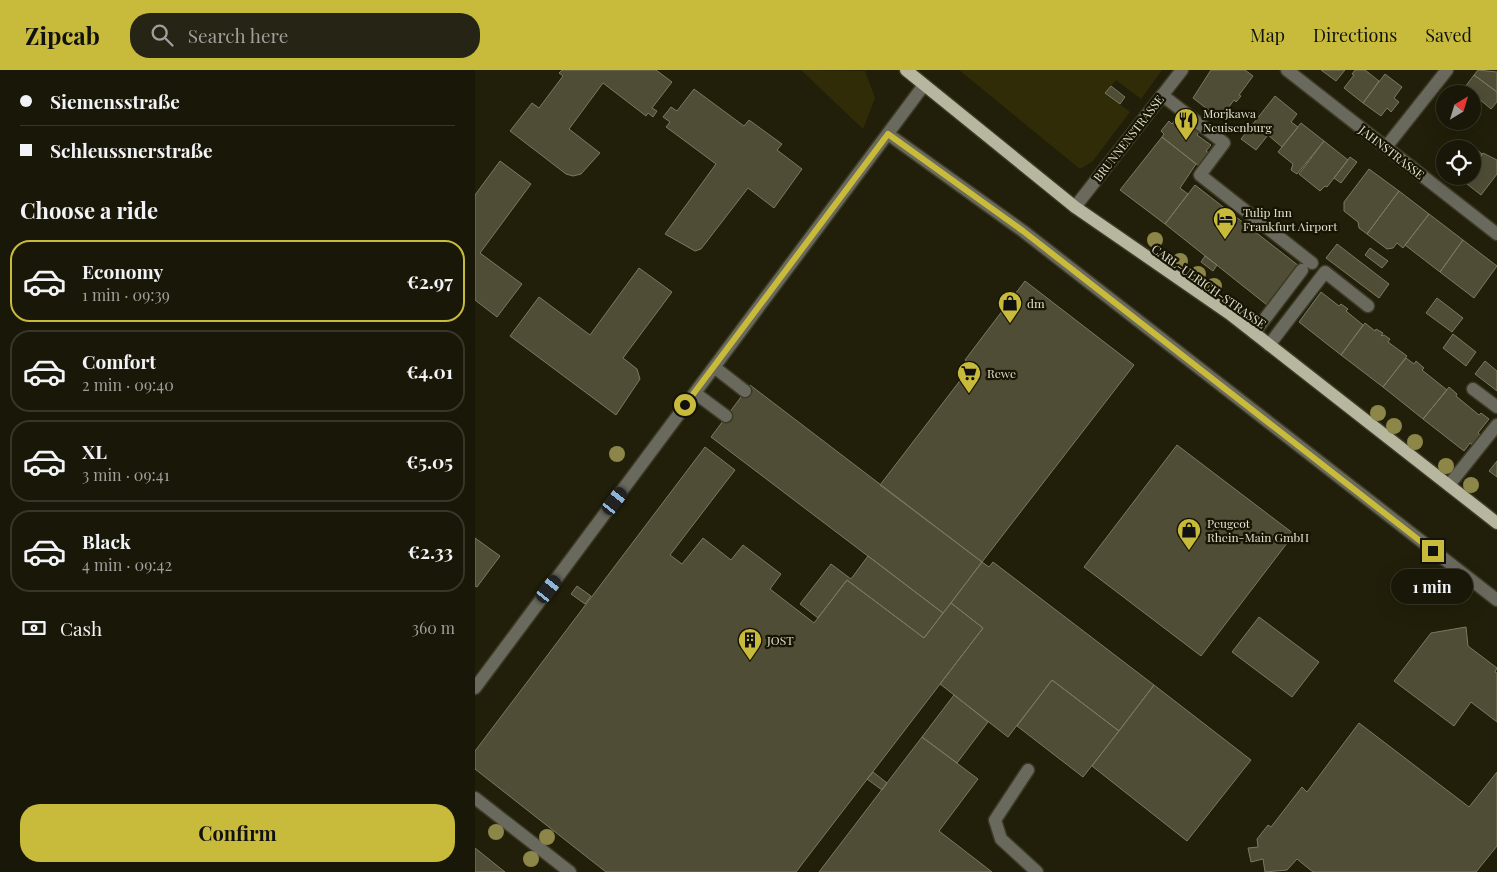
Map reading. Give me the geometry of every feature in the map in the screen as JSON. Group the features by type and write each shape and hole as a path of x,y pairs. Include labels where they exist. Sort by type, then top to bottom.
{"main road":[{"name":"CARL-ULRICH-STRASSE","path":"907,70 1075,207 1211,300 1497,522"}],"street":[{"name":"BRUNNENSTRASSE","path":"1075,207 1182,70"},
{"name":"JAHNSTRASSE","path":"1287,70 1497,234"},
{"path":"1386,147 1447,70"},
{"path":"475,688 925,85"},
{"path":"1162,95 1224,143 1200,175 1307,266 1254,333"},
{"path":"888,134 1023,231 1497,600"},
{"path":"1269,345 1325,272 1368,306"},
{"path":"714,367 745,391"},
{"path":"1473,389 1497,407"},
{"path":"695,393 726,416"},
{"path":"1449,485 1497,425"},
{"path":"1028,770 995,820 1001,839 1037,872"},
{"path":"475,798 567,871"}],"shaded area":[{"path":"801,70 865,71 875,98 863,129"},
{"path":"959,70 1162,70 1141,99 1116,80 1105,93 1130,112 1092,162 1080,169"}],"building":[{"path":"562,70 656,70 672,82 652,108 657,111 653,117 648,113 646,116 603,83 569,129 600,153 581,174 573,176 566,174 510,131 532,103 539,108 563,76 559,73"},
{"path":"1211,70 1245,70 1253,76 1239,95 1241,96 1236,102 1234,100 1220,119 1193,98"},
{"path":"1321,70 1345,70 1336,81"},
{"path":"1355,70 1365,70 1379,81 1363,103 1344,88 1354,75 1352,74"},
{"path":"1478,70 1497,72 1497,92 1474,75"},
{"path":"1385,74 1402,87 1394,98 1399,102 1391,112 1387,108 1381,116 1363,103"},
{"path":"1474,75 1497,92 1497,102 1491,109 1481,101 1481,85 1466,85"},
{"path":"1111,86 1125,97 1120,104 1105,93"},
{"path":"694,89 744,126 749,120 782,144 777,150 802,169 774,208 748,188 701,249 695,251 665,234 716,164 666,127 670,122 663,117 671,107 677,111"},
{"path":"1275,96 1297,114 1291,122 1298,127 1282,147 1268,135 1256,150 1241,139"},
{"path":"1176,118 1189,129 1193,124 1200,130 1197,135 1211,145 1206,151 1209,153 1199,166 1162,137 1164,134 1161,131 1169,121 1172,124"},
{"path":"1301,123 1324,141 1297,174 1291,170 1293,164 1278,152"},
{"path":"1162,137 1196,164 1180,188 1188,194 1165,224 1120,190"},
{"path":"1324,141 1348,160 1327,187 1325,186 1320,191 1299,174"},
{"path":"1483,153 1497,160 1497,174 1481,195 1468,185 1481,185 1481,156"},
{"path":"1350,157 1357,162 1341,183 1334,178"},
{"path":"500,161 531,184 480,253 522,284 497,317 475,300 475,195"},
{"path":"1369,169 1399,191 1367,234 1359,228 1358,222 1344,211 1344,202"},
{"name":"Tulip Inn Frankfurt Airport","path":"1195,185 1299,266 1267,305 1165,224"},
{"path":"1399,191 1429,214 1403,248 1397,243 1393,248 1387,249 1367,234"},
{"path":"1429,214 1463,240 1440,272 1405,245"},
{"path":"1463,240 1497,266 1474,298 1440,272"},
{"path":"1337,244 1389,284 1379,298 1326,258"},
{"path":"1370,248 1388,261 1382,268 1365,255"},
{"path":"1205,256 1217,265 1213,271 1201,262"},
{"path":"639,268 672,292 623,358 637,369 640,379 616,415 510,336 539,297 590,335"},
{"path":"1025,281 1134,365 982,562 880,485 972,365 965,360"},
{"path":"1321,292 1339,306 1341,304 1348,309 1346,311 1363,325 1341,355 1299,322"},
{"path":"1437,298 1463,318 1452,332 1426,313"},
{"path":"1365,323 1375,331 1376,329 1383,333 1381,336 1384,335 1390,339 1388,342 1407,356 1383,387 1341,355"},
{"path":"1453,334 1476,352 1466,366 1443,348"},
{"path":"1406,358 1414,364 1416,361 1424,368 1422,370 1447,390 1423,419 1383,387"},
{"path":"1485,361 1497,371 1497,391 1475,374"},
{"path":"750,385 982,562 943,613 711,437"},
{"path":"1449,387 1457,394 1456,396 1479,415 1481,413 1489,419 1478,433 1481,436 1474,446 1470,443 1464,451 1423,419"},
{"name":"Peugeot Rhein-Main GmbH","path":"1177,445 1294,534 1201,656 1084,567"},
{"name":"JOST","path":"705,447 735,470 670,555 682,564 703,538 731,560 743,545 781,574 770,589 814,623 847,580 924,638 951,603 983,628 796,872 606,872 475,769 475,751"},
{"path":"1497,461 1497,477 1489,471"},
{"path":"475,538 500,556 477,587 475,586"},
{"path":"868,556 943,613 924,638 847,580 818,618 800,604 831,564 851,579"},
{"path":"982,562 989,567 993,562 1154,685 1119,731 1052,680 1008,737 940,684 983,628 951,603"},
{"path":"577,586 591,596 585,604 571,594"},
{"path":"1259,617 1319,662 1292,697 1232,652"},
{"path":"1466,627 1468,646 1497,668 1495,672 1497,673 1497,722 1471,702 1454,726 1394,681 1431,633"},
{"path":"1052,680 1119,731 1083,777 1017,726"},
{"path":"1154,685 1251,760 1187,841 1092,766"},
{"path":"954,695 988,722 957,763 922,737"},
{"path":"1359,723 1469,807 1497,772 1497,846 1476,872 1313,872 1297,859 1287,870 1265,872 1263,859 1251,862 1248,848 1258,847 1257,839 1268,825 1271,827 1302,787 1307,792"},
{"path":"922,737 978,779 939,831 992,872 819,872"},
{"path":"873,772 887,783 882,790 867,779"},
{"path":"475,848 505,872 475,872"}],"place":[{"name":"Morjkawa Neuisenburg","path":"1186,141"},
{"name":"Tulip Inn Frankfurt Airport","path":"1225,240"},
{"name":"dm","path":"1010,324"},
{"name":"Rewe","path":"969,394"},
{"name":"Peugeot Rhein-Main GmbH","path":"1189,551"},
{"name":"JOST","path":"750,661"}],"route":[{"path":"685,405 888,134 1023,231 1433,551"}]}
